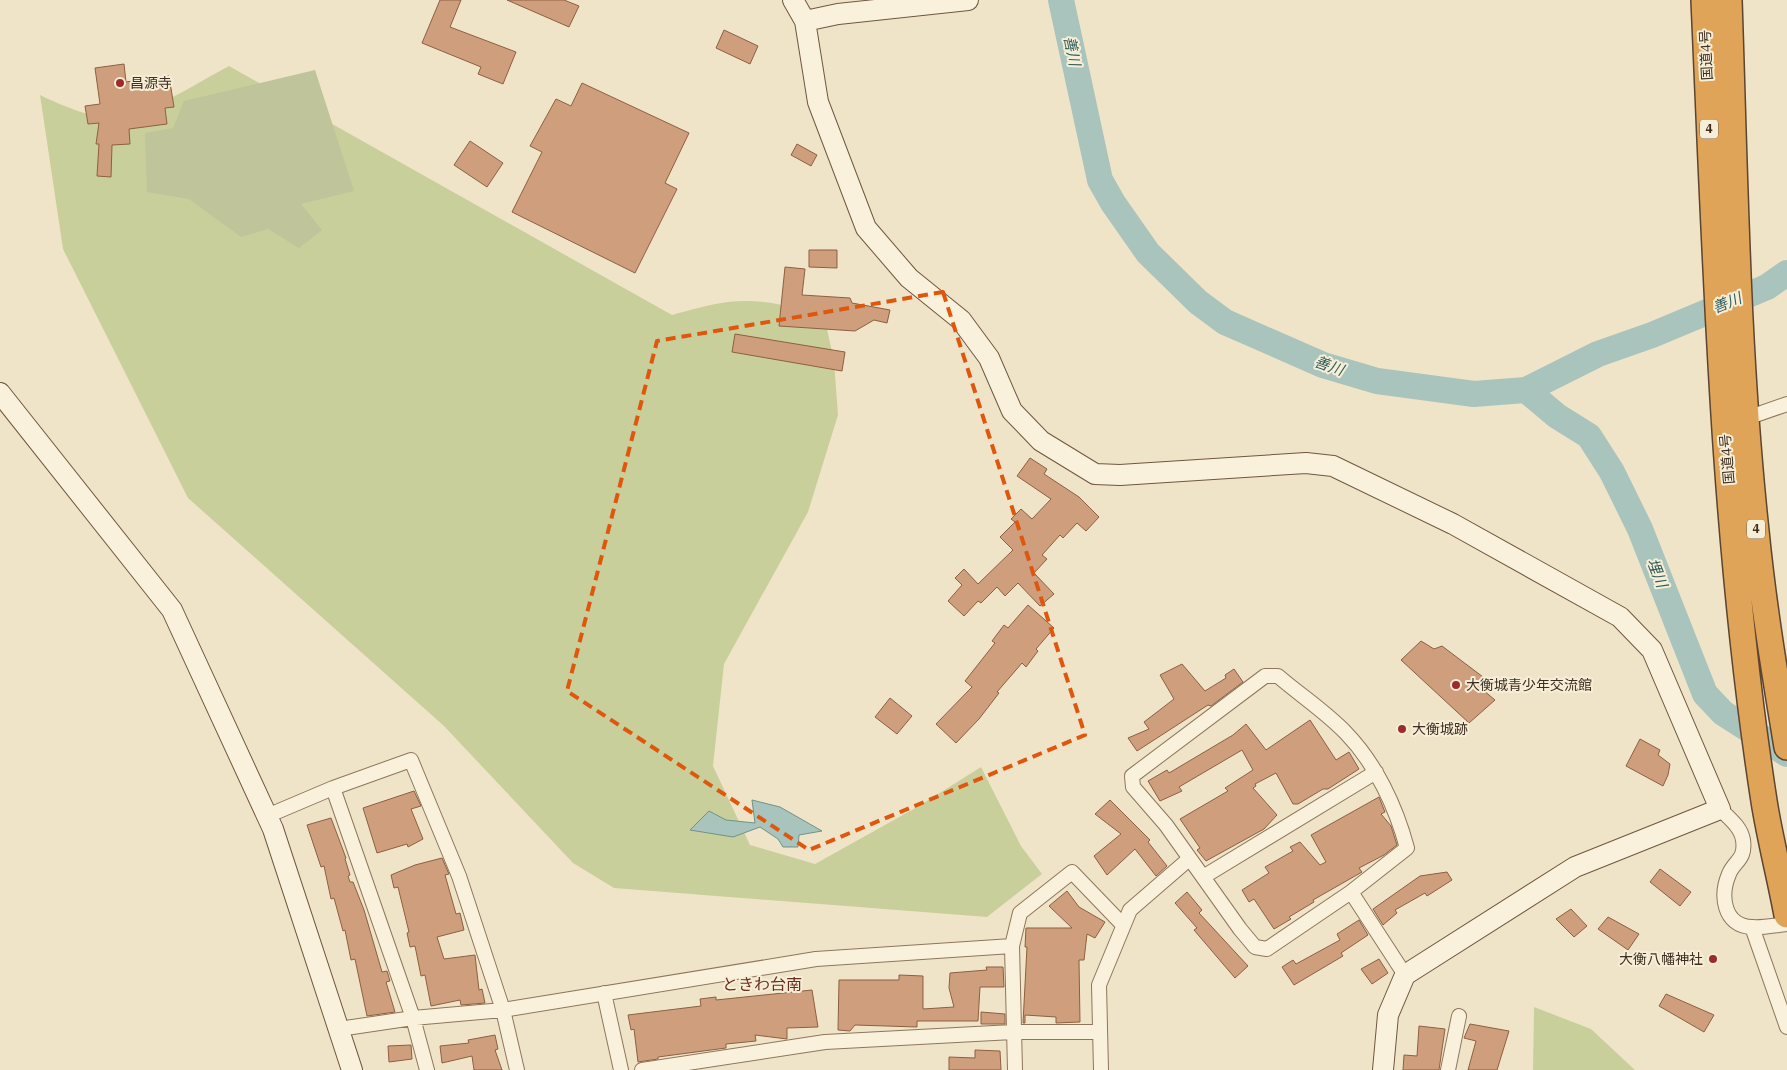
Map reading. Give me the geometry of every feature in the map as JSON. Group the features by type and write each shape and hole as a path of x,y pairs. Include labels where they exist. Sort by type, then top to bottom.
{"highway":[{"name":"国道4号","path":"1704,0 1720,379 1754,721 1765,803 1787,915"},
{"name":"国道4号","path":"1729,0 1740,332 1756,530 1773,666 1785,736"}],"street":[{"path":"793,0 805,21 818,102 866,228 909,278 961,320 989,358 1012,411 1041,441 1095,474 1120,475 1306,463 1333,466 1453,524 1620,618 1652,650 1720,809 1740,830 1743,839 1741,857 1729,872 1723,898 1725,907 1735,921 1752,927 1787,924"},
{"path":"805,21 838,14 968,0"},
{"path":"0,392 172,610 267,816 352,1070"},
{"path":"1747,418 1787,404"},
{"path":"1265,676 1278,676 1346,733 1376,772 1401,826 1407,848 1351,892 1267,950 1255,947 1189,859 1166,825 1133,787 1132,776 1265,676"},
{"path":"267,816 332,788 411,760 459,876 503,1010 517,1070"},
{"path":"1202,877 1376,772"},
{"path":"332,788 413,1018 427,1070"},
{"path":"1383,1070 1388,1015 1404,975 1575,867 1720,809"},
{"path":"1101,1070 1098,985 1123,925 1130,910 1189,859"},
{"path":"1014,1070 1012,946 1020,913 1072,872 1123,925"},
{"path":"1351,892 1404,975"},
{"path":"1752,927 1787,1027"},
{"path":"339,1029 413,1018 503,1010 816,959 1012,946"},
{"path":"604,993 621,1070"},
{"path":"1448,1070 1459,1016"},
{"path":"642,1070 825,1042 1013,1032 1099,1032"}],"highlighted area":[{"path":"943,292 1085,735 809,850 567,691 657,341"}],"green space":[{"path":"229,66 672,315 721,303 753,301 790,307 825,320 834,361 838,415 808,512 724,664 713,766 750,845 815,864 919,806 981,767 1021,846 1042,874 987,917 614,888 573,863 444,726 188,498 63,249 40,95 95,116 113,117 144,110 159,104"},
{"path":"315,70 354,191 301,204 322,230 299,248 268,229 241,237 189,199 147,192 145,133 173,128 184,101"},
{"path":"1534,1007 1591,1029 1635,1070 1533,1070"}],"water":[{"path":"752,800 780,807 822,831 799,835 798,847 783,847 778,839 760,827 733,837 690,830 709,811 726,820 755,823"}],"building":[{"path":"440,0 461,0 450,27 516,52 503,84 478,74 481,67 422,43"},
{"path":"507,0 564,0 579,6 569,27"},
{"path":"724,30 758,46 750,64 716,48"},
{"path":"124,64 126,82 169,76 174,107 165,108 167,124 129,129 130,144 112,145 111,177 97,176 99,144 96,144 99,123 88,124 85,106 100,104 95,68"},
{"path":"582,83 689,133 665,183 677,189 635,273 512,212 542,152 530,146 556,99 571,106"},
{"path":"470,141 503,163 487,187 454,165"},
{"path":"797,144 817,155 811,166 791,155"},
{"path":"809,250 837,250 837,268 809,267"},
{"path":"785,267 805,269 802,295 850,298 852,303 890,310 887,323 874,320 855,331 779,326"},
{"path":"735,334 845,352 842,371 732,352"},
{"path":"1030,458 1047,469 1044,474 1079,497 1099,517 1086,531 1077,523 1063,538 1060,535 1042,555 1047,559 1034,573 1054,594 1040,606 1018,583 1005,596 997,587 981,603 978,601 964,616 948,601 962,585 955,578 964,569 978,584 1013,550 1000,537 1015,522 1011,519 1021,509 1032,519 1051,499 1017,476"},
{"path":"1028,605 1054,628 1036,649 1038,651 1026,667 1022,663 997,692 999,693 979,719 956,743 936,724 972,687 965,681 995,643 992,641 1004,625 1008,628"},
{"name":"大衡城青少年交流館","path":"1421,641 1434,649 1442,646 1487,680 1483,690 1495,700 1469,723 1401,660"},
{"path":"1182,664 1205,691 1226,678 1225,675 1234,669 1243,682 1211,706 1208,705 1137,751 1128,738 1149,729 1144,722 1174,699 1160,675"},
{"path":"890,698 912,716 897,734 875,717"},
{"path":"1310,720 1336,760 1349,752 1359,769 1328,789 1323,789 1298,804 1293,804 1276,773 1255,784 1256,786 1253,788 1277,815 1264,829 1206,861 1197,850 1200,848 1180,819 1228,791 1225,788 1253,770 1242,750 1179,787 1182,791 1160,801 1148,781 1167,770 1169,773 1233,735 1246,724 1266,750"},
{"path":"1640,739 1660,750 1658,755 1670,764 1663,786 1626,766"},
{"path":"414,791 421,806 411,809 423,839 408,847 407,844 377,853 363,808"},
{"path":"1379,797 1385,812 1381,814 1391,826 1397,845 1384,855 1359,868 1362,872 1313,900 1314,902 1289,917 1291,919 1274,929 1254,899 1249,902 1242,890 1269,873 1265,867 1293,851 1290,847 1300,842 1320,865 1326,862 1311,835"},
{"path":"1110,800 1150,840 1148,842 1167,866 1156,876 1135,849 1107,875 1094,856 1121,834 1095,814"},
{"path":"331,818 346,858 350,882 353,882 364,910 382,972 387,971 390,981 386,982 395,1012 367,1016 355,959 351,960 345,930 343,931 334,898 331,899 324,866 321,867 307,825"},
{"path":"442,858 449,874 445,875 456,914 460,913 464,930 437,937 444,959 475,955 479,990 482,989 485,1003 461,1005 460,1000 431,1006 425,975 421,976 415,946 410,947 407,933 409,932 398,887 394,888 391,875 415,865"},
{"path":"1660,869 1691,892 1680,906 1650,882"},
{"path":"1447,872 1452,880 1427,896 1425,893 1395,910 1397,913 1383,925 1373,909 1420,876"},
{"path":"1067,891 1079,907 1105,922 1095,938 1087,934 1084,960 1079,960 1080,1022 1056,1023 1056,1017 1025,1015 1025,1023 1023,1023 1027,947 1025,947 1026,928 1072,928 1049,906"},
{"path":"1187,892 1202,910 1199,913 1248,966 1235,978 1194,930 1197,928 1175,903"},
{"path":"1571,909 1587,926 1574,937 1556,919"},
{"path":"1608,917 1639,934 1628,950 1598,929"},
{"path":"1359,920 1368,935 1341,953 1343,956 1294,985 1282,967 1293,960 1296,964 1340,940 1337,934"},
{"path":"1379,959 1388,973 1372,984 1361,969"},
{"path":"986,967 1003,967 1004,987 980,987 978,1021 917,1021 917,1027 855,1025 850,1031 838,1030 839,980 899,980 899,975 923,976 923,1009 954,1007 949,988 950,973 987,970"},
{"path":"812,990 818,1027 787,1028 787,1039 755,1035 756,1041 726,1044 726,1048 658,1057 658,1059 638,1062 634,1029 631,1030 628,1015 701,1006 700,999 716,997 716,1000"},
{"path":"1666,994 1714,1015 1704,1032 1659,1006"},
{"path":"981,1012 1005,1014 1005,1024 981,1024"},
{"path":"1470,1024 1509,1031 1497,1070 1468,1070 1476,1041 1464,1038"},
{"path":"1419,1026 1445,1029 1439,1070 1403,1070 1404,1055 1417,1056"},
{"path":"495,1035 498,1049 495,1050 502,1070 474,1070 472,1056 442,1063 440,1046 469,1043 468,1040"},
{"path":"411,1045 412,1059 389,1062 388,1046"},
{"path":"975,1050 1000,1051 1001,1070 949,1070 949,1057 975,1058"}],"waterway":[{"name":"善川","path":"1061,0 1100,180 1113,203 1148,253 1198,302 1225,322 1323,365 1377,381 1474,394 1526,390 1598,354 1652,335 1767,287 1787,273"},
{"name":"埋川","path":"1526,390 1557,416 1589,436 1612,472 1640,529 1705,694 1723,713 1787,754"}],"place":[{"name":"昌源寺","path":"120,83"},
{"name":"大衡城青少年交流館","path":"1456,685"},
{"name":"大衡城跡","path":"1402,729"},
{"name":"大衡八幡神社","path":"1713,959"}],"district":[{"name":"ときわ台南","path":"762,984"}]}
